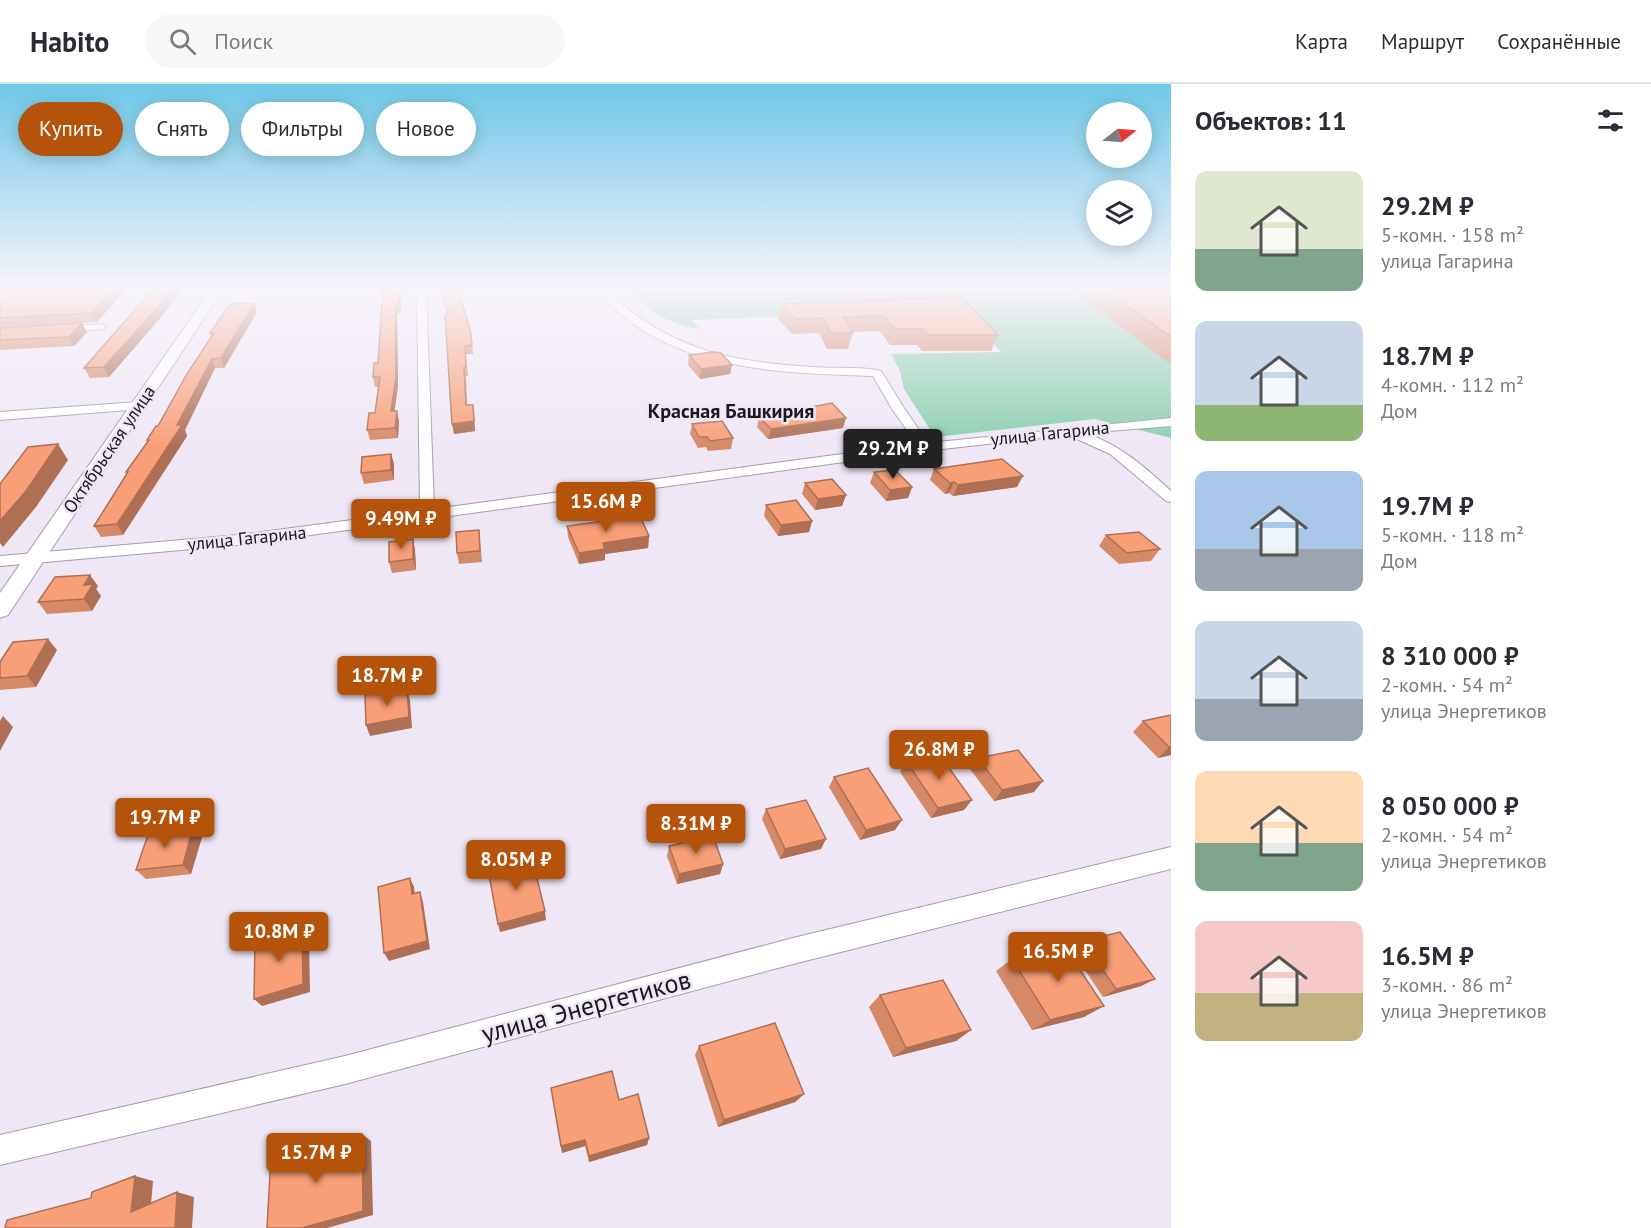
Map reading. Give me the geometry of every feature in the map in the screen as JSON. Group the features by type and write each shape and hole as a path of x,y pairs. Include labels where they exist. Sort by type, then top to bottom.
{"street":[{"name":"Октябрьская улица","path":"0,610 182,341"},
{"path":"422,341 427,516"},
{"path":"676,341 726,359 764,368 877,373 925,447"},
{"path":"0,416 138,406"},
{"name":"улица Гагарина","path":"0,561 238,540 925,447 1135,424 1171,423"},
{"path":"1063,432 1089,438 1122,455 1171,498"},
{"name":"улица Энергетиков","path":"0,1150 345,1070 793,951 1171,858"}],"green space":[{"path":"991,341 1171,341 1171,438 1095,419 935,437 904,389 900,371 891,354 1001,352"}],"building":[{"path":"107,341 127,341 104,367 84,368"},
{"path":"208,341 231,341 221,358 212,359 177,425 182,425 117,524 94,526 128,472 126,472 158,426"},
{"path":"379,341 396,341 396,376 391,411 397,411 395,428 367,430 369,413 375,413 380,377 373,377 374,363 378,363"},
{"path":"447,341 472,341 472,345 465,346 466,367 464,367 466,405 473,405 474,421 452,424"},
{"path":"721,353 732,365 701,369 689,355"},
{"path":"832,403 846,418 771,429 759,417"},
{"path":"722,421 733,438 710,441 707,437 699,437 692,424"},
{"path":"58,444 26,491 0,521 0,484 28,447"},
{"path":"391,454 391,470 361,473 362,457"},
{"path":"1002,459 1023,476 958,485 954,482 950,483 934,469"},
{"path":"895,470 912,487 890,490 874,472"},
{"path":"832,479 846,495 818,499 805,483"},
{"path":"796,500 812,521 781,525 766,505"},
{"path":"640,516 649,536 603,543 605,549 579,553 567,526"},
{"path":"479,530 480,551 457,553 456,532"},
{"path":"1139,532 1160,549 1127,553 1106,535"},
{"path":"413,539 413,559 389,562 389,542"},
{"path":"90,575 84,585 93,584 84,599 38,602 55,577"},
{"path":"48,639 27,676 0,678 0,662 13,642"},
{"path":"407,689 409,717 366,725 365,695"},
{"path":"1171,715 1171,747 1169,747 1143,721"},
{"path":"1018,750 1043,781 1002,790 978,758"},
{"path":"939,754 972,800 938,808 906,761"},
{"path":"868,768 902,820 866,830 834,777"},
{"path":"806,800 826,839 785,849 766,809"},
{"path":"193,827 183,865 136,870 149,832"},
{"path":"713,836 723,864 679,874 669,846"},
{"path":"532,858 545,911 498,924 488,869"},
{"path":"410,878 412,894 420,892 427,941 384,953 378,887"},
{"path":"302,927 303,984 254,999 255,942"},
{"path":"1120,932 1155,979 1116,989 1083,941"},
{"path":"1064,946 1104,1006 1050,1020 1012,959"},
{"path":"943,980 971,1030 906,1048 880,995"},
{"path":"775,1023 804,1094 724,1120 699,1046"},
{"path":"612,1071 619,1100 638,1094 649,1138 589,1156 585,1140 561,1146 551,1088"},
{"path":"362,1134 363,1211 302,1228 267,1228 271,1156"},
{"path":"135,1176 131,1212 177,1192 175,1228 5,1228 7,1220 91,1198 92,1192"}],"district":[{"name":"Красная Башкирия","path":"731,411"}]}
